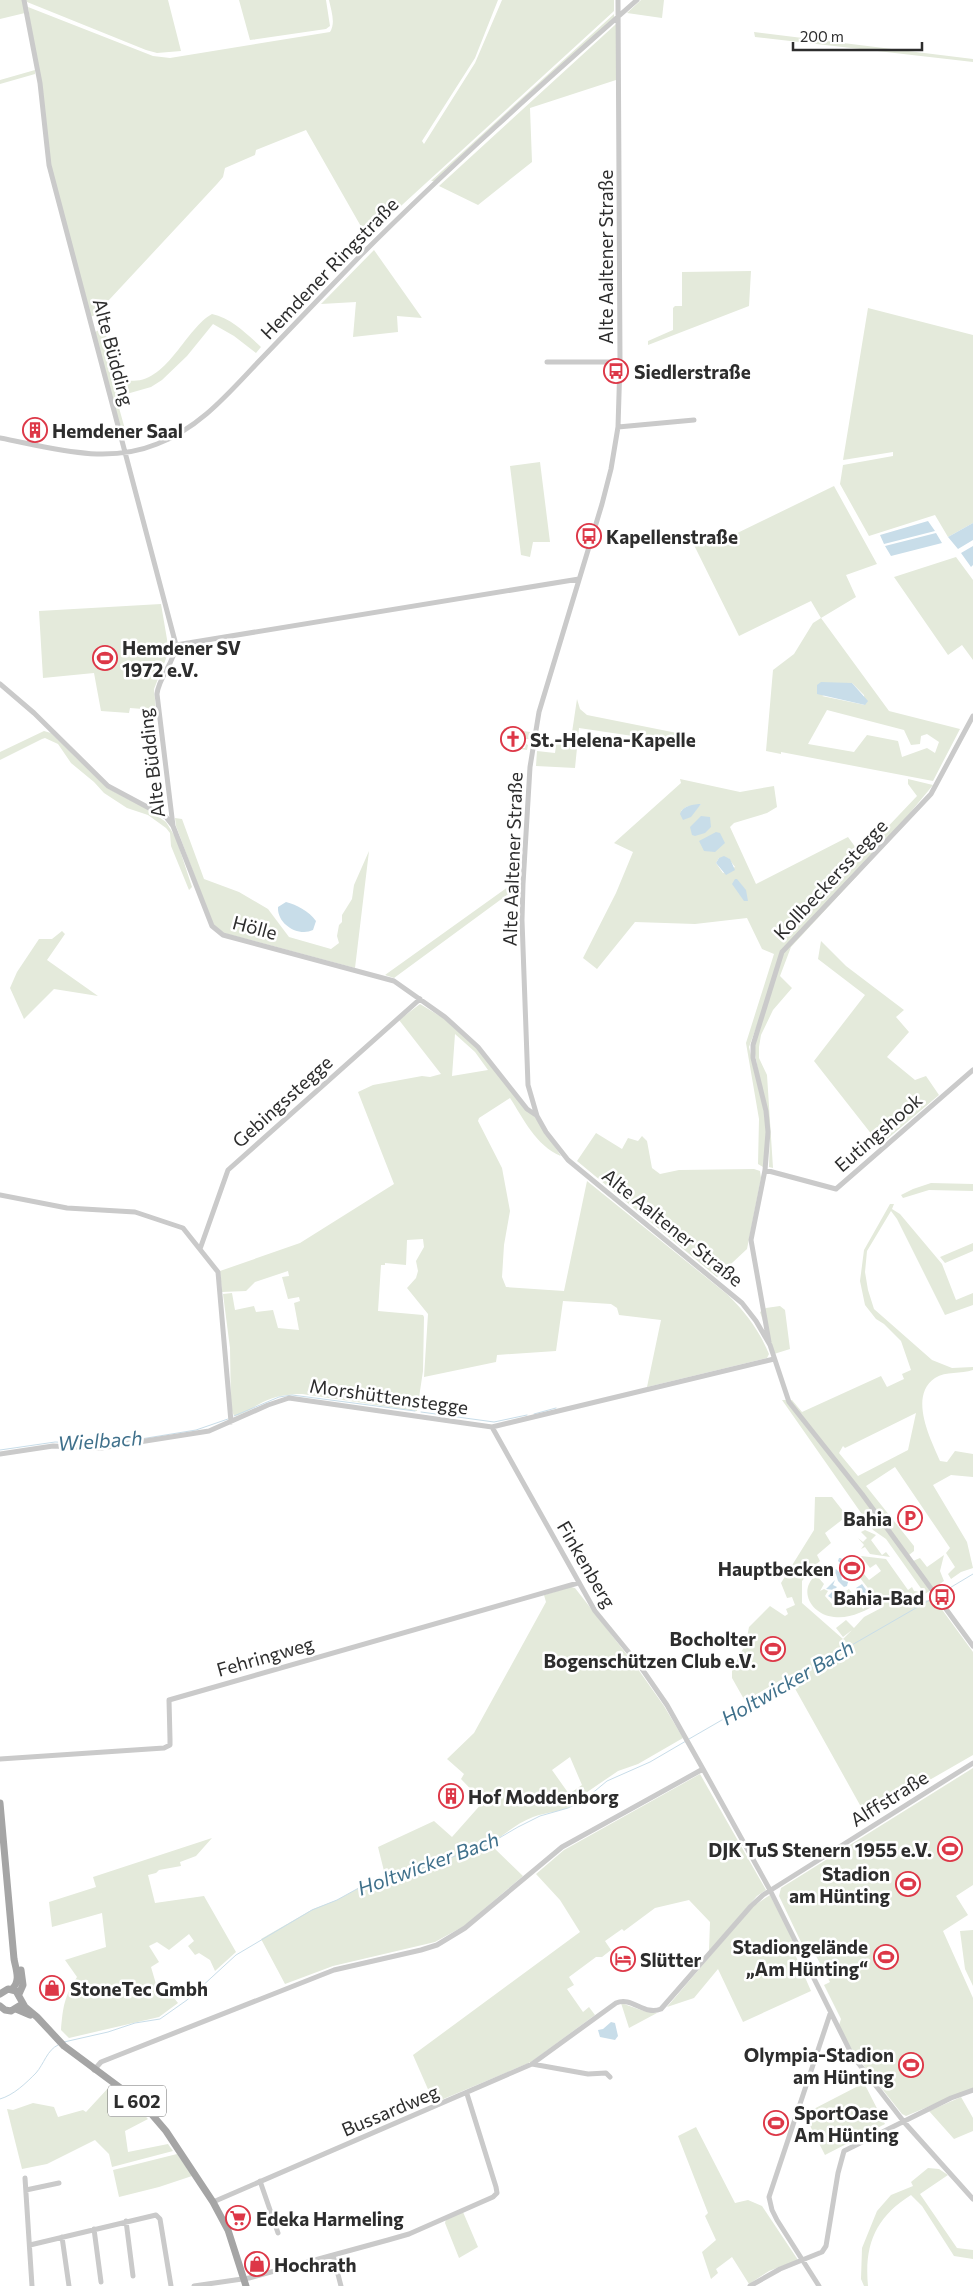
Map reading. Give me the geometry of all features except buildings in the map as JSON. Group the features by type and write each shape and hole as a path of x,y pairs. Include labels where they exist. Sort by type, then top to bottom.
{"main road":[{"path":"0,1803 18,1979 17,1984 4,1990"},
{"path":"14,1949 23,1981 16,2009"},
{"path":"4,1990 20,1997 43,2024"},
{"name":"L 602","path":"1,2008 8,2011 16,2009 43,2024 64,2046 94,2070 125,2091 158,2121 213,2202 228,2230 246,2286"}],"street":[{"name":"Alte Büdding","path":"24,0 40,83 49,165 176,644 175,656 160,684 158,694 173,826"},
{"name":"Alte Aaltener Straße","path":"618,0 620,362 618,427 609,478 539,712 530,767 522,920 526,1071 531,1099 537,1116 546,1132 568,1160 742,1303 756,1321 770,1345 789,1402 862,1494 973,1646"},
{"name":"Hemdener Ringstraße","path":"0,438 89,454 125,453 148,448 168,440 203,418 409,207 637,0"},
{"path":"548,362 620,362"},
{"path":"618,427 694,420"},
{"path":"176,644 579,579"},
{"name":"Hölle","path":"0,684 34,713 108,786 166,817 173,826 196,889 212,926 217,931 223,935 394,981 445,1017 478,1047 527,1109 537,1116"},
{"name":"Kollbeckersstegge","path":"770,1345 750,1240 765,1170 768,1132 766,1111 753,1058 753,1045 782,952 931,794 973,716"},
{"name":"Gebingsstegge","path":"200,1249 228,1170 420,999"},
{"name":"Eutingshook","path":"765,1170 836,1189 973,1070"},
{"path":"0,1195 67,1208 135,1212 183,1228 218,1272 231,1422"},
{"name":"Morshüttenstegge","path":"0,1454 53,1446 101,1448 209,1431 280,1400 298,1398 492,1426 774,1359"},
{"name":"Finkenberg","path":"492,1426 595,1611 640,1666 684,1734 703,1769"},
{"name":"Fehringweg","path":"0,1759 164,1748 170,1745 169,1700 578,1583"},
{"name":"Alffstraße","path":"770,1890 973,1763"},
{"path":"94,2070 101,2062 334,1970 421,1950 443,1942 465,1928 562,1847 703,1769 770,1890 852,2055 904,2122 973,2199"},
{"name":"Bussardweg","path":"213,2202 467,2094 532,2064 616,2002 626,2001 650,2012 660,2010 751,1906 770,1890"},
{"path":"819,2286 778,2220 769,2197 830,2014"},
{"path":"532,2064 588,2074 606,2074 610,2077"},
{"path":"750,2286 780,2269 804,2261 822,2252 826,2246 838,2174 844,2151 951,2098 973,2090"},
{"path":"194,2286 243,2278 409,2234 495,2195 496,2187 467,2094"},
{"path":"25,2178 32,2286"},
{"path":"260,2181 278,2232"},
{"path":"26,2190 59,2184"},
{"path":"30,2245 151,2214 160,2219 171,2286"},
{"path":"126,2221 133,2276"},
{"path":"94,2229 101,2282"},
{"path":"62,2237 69,2286"},
{"path":"333,2255 341,2286"}],"green space":[{"path":"0,0 23,0 25,13 0,19"},
{"path":"26,0 168,0 181,51 157,53 146,50"},
{"path":"239,0 326,0 330,26 326,29 250,40"},
{"path":"329,0 498,0 475,58 422,141 424,144 475,63 502,0 614,0 614,11 367,237 306,130 256,150 255,155 225,168 223,177 217,184 95,315 90,317 51,167 28,7 153,56 170,58 330,32 333,21"},
{"path":"641,0 664,0 662,18 627,13"},
{"path":"614,14 614,18 435,181 431,181"},
{"path":"616,24 616,80 530,108 532,162 478,205 439,186"},
{"path":"754,32 973,59 973,62 755,37"},
{"path":"35,70 35,74 0,84 0,80"},
{"path":"374,250 422,318 397,316 398,332 353,337 356,302 321,304"},
{"path":"751,271 749,306 648,345 648,341 673,330 673,308 675,306 682,306 682,272"},
{"path":"868,308 973,335 973,523 948,537 935,515 869,536 840,484 843,465 893,456 893,452 843,460"},
{"path":"212,314 232,323 261,347 256,353 234,336 213,324 187,356 162,380 151,387 116,397 128,440 123,439 95,332 101,329 105,333 123,379 137,381 150,376 162,368 192,332"},
{"path":"540,462 550,542 533,542 530,557 521,555 510,466"},
{"path":"834,486 877,564 846,575 856,597 821,618 811,601 739,636 691,539 723,540"},
{"path":"956,557 973,580 973,660 962,645 948,655 894,577"},
{"name":"Hemdener SV 1972 e.V.","path":"161,604 169,651 154,689 156,710 130,708 129,713 101,711 94,673 43,678 39,611"},
{"path":"821,618 889,711 960,729 933,781 781,752 781,754 766,751 773,670 794,654 813,623","holes":["852,683 864,695 865,705 822,696","827,710 904,730 911,745 920,744 921,736 927,734 939,742 935,753 927,748 902,757 898,741 867,735 854,752 808,744"]},
{"path":"577,699 580,709 587,715 682,734 673,742 579,728 575,768 536,766 537,751 555,753 557,738 571,739"},
{"path":"504,728 530,732 529,739 525,739 524,734 519,740 508,735 507,740 517,743 519,741 522,744 522,748 525,748 526,744 528,745 527,750 501,746"},
{"path":"44,731 51,733 107,788 149,810 166,822 176,838 192,887 189,890 171,846 170,833 166,828 148,815 127,808 104,793 71,763 58,744 45,738 0,760 0,752"},
{"path":"680,779 740,792 774,786 777,807 767,813 734,823 730,827 756,884 848,837 861,855 917,796 908,784 908,779 933,785 867,865 791,947 780,976 792,988 773,1010 761,1035 759,1047 759,1058 767,1075 773,1168 769,1167 770,1137 754,1048 777,972 749,1047 763,1104 766,1128 766,1161 763,1167 758,1164 759,1119 746,1043 774,954 762,949 747,918 695,924 635,922 597,969 583,958 616,893 633,852 614,843 681,783","holes":["701,804 692,814 681,811 686,807","719,858 728,858 735,867 723,873 716,863"]},
{"path":"175,818 182,819 204,879 239,892 268,909 289,937 331,949 339,943 337,936 339,925 342,922 342,915 352,899 354,885 369,851 355,968 224,933 213,925 176,826"},
{"path":"519,879 522,879 522,884 394,978 385,975"},
{"path":"62,931 65,934 47,960 98,996 54,989 24,1019 10,988 17,972 39,939 52,939"},
{"path":"821,941 846,966 904,1010 896,1017 909,1032 887,1057 915,1080 926,1076 939,1095 880,1145 814,1061 865,995 818,959"},
{"path":"420,1004 443,1018 477,1048 535,1117 561,1156 544,1146 537,1139 510,1098 479,1118 478,1121 502,1168 510,1211 504,1245 502,1277 506,1287 564,1291 587,1181 728,1295 746,1315 756,1330 769,1354 767,1358 647,1387 661,1320 619,1315 617,1308 611,1304 563,1301 556,1351 497,1355 496,1362 424,1377 428,1314 407,1288 416,1278 418,1271 416,1261 424,1247 423,1239 407,1240 406,1265 385,1263 385,1265 381,1265 378,1311 423,1315 424,1317 423,1371 417,1411 297,1394 272,1398 234,1416 231,1408 230,1348 223,1294 232,1293 235,1310 254,1306 256,1312 273,1310 278,1328 299,1330 294,1303 300,1301 299,1297 288,1299 282,1277 289,1276 288,1271 255,1282 246,1291 222,1292 220,1271 300,1243 394,1184 358,1092 373,1085 441,1074 399,1020","holes":["455,1034 475,1052 488,1070 452,1076"]},
{"path":"596,1133 622,1149 628,1138 638,1141 642,1136 647,1141 652,1168 660,1174 679,1170 754,1169 760,1171 761,1178 747,1249 717,1277 577,1161"},
{"path":"931,1183 973,1184 973,1191 929,1190 903,1198 901,1195"},
{"path":"890,1204 894,1204 892,1209 900,1214 942,1264 956,1300 973,1293 973,1305 945,1315 897,1219 891,1211 867,1251 865,1272 874,1309 932,1360 952,1368 973,1367 973,1370 944,1374 935,1378 927,1386 923,1396 922,1407 927,1430 940,1461 947,1462 955,1451 973,1454 973,1477 951,1475 933,1485 967,1542 973,1568 961,1572 951,1579 948,1574 955,1567 946,1553 950,1548 895,1467 866,1486 914,1546 914,1551 909,1555 913,1561 920,1558 927,1567 944,1555 940,1571 944,1581 925,1594 886,1539 873,1530 782,1400 792,1400 802,1412 881,1376 887,1387 904,1379 902,1374 911,1370 901,1341 884,1324 876,1319 865,1305 860,1281 864,1250","holes":["916,1413 908,1450 858,1476 839,1453 843,1446 845,1448"]},
{"path":"973,1243 973,1251 945,1263 940,1257"},
{"path":"780,1306 785,1310 790,1349 774,1354 760,1312 766,1308"},
{"path":"815,1497 832,1497 847,1516 825,1533 831,1543 817,1555 820,1561 813,1567 811,1564 803,1570 806,1576 802,1581 802,1603 843,1639 852,1630 843,1637 836,1628 846,1620 854,1628 864,1617 883,1607 860,1578 864,1574 869,1580 881,1571 876,1564 870,1568 861,1556 886,1559 908,1590 912,1587 914,1591 922,1592 923,1596 914,1601 935,1600 973,1652 973,1755 893,1801 865,1814 788,1676 745,1701 732,1678 732,1670 746,1643 749,1627 770,1606 785,1616 788,1614 786,1609 795,1605 792,1597 787,1598 781,1583 814,1530"},
{"path":"865,1530 876,1535 871,1540 882,1555 886,1552 890,1557 870,1554 865,1547 861,1549 864,1545 858,1538 863,1542 867,1538 861,1532"},
{"path":"816,1575 824,1584 820,1591 824,1589 828,1591 825,1596 832,1604 843,1601 846,1591 849,1589 863,1609 875,1598 879,1603 852,1616 834,1617 819,1612 810,1601 808,1595 810,1581"},
{"path":"571,1587 575,1588 635,1665 664,1706 683,1738 638,1764 618,1771 574,1801 575,1804 565,1809 538,1815 527,1820 490,1844 523,1876 464,1926 435,1942 333,1966 285,1984 261,1939 313,1909 337,1900 375,1879 386,1879 378,1847 434,1821 452,1837 483,1802 461,1779 464,1774 447,1759 474,1733 546,1602 544,1595","holes":["570,1757 582,1785 569,1794 552,1770"]},
{"name":"Stadiongelände „Am Hünting“","path":"973,1768 973,1885 956,1896 968,1915 943,1931 973,1998 973,2088 906,2116 902,2114 853,2052 839,2025 841,2019 824,1985 830,1982 808,1941 802,1944 779,1896 781,1888"},
{"path":"700,1774 766,1890 757,1896 709,1951 710,1922 689,1900 655,1908 624,1931 622,1929 605,1941 611,1950 602,1957 596,1957 569,1977 574,1985 567,1989 583,2012 589,2007 595,2015 531,2062 434,2103 413,2055 580,1932 560,1900 536,1874 564,1850"},
{"path":"212,1838 196,1856 180,1862 181,1866 159,1870 148,1875 155,1903 204,1896 236,1952 215,1971 210,1960 199,1953 195,1955 188,1946 194,1941 189,1934 169,1950 157,1942 149,1946 159,1962 151,1967 156,1984 166,1996 170,1993 178,2003 159,2017 69,2038 61,2030 65,2002 77,1977 65,1960 106,1947 102,1913 52,1927 49,1902 96,1887 93,1877"},
{"path":"770,1895 798,1950 794,1952 811,1991 743,2022 718,1969 694,1998 667,2007 752,1907"},
{"path":"973,1930 973,1986 965,1969 960,1931"},
{"path":"621,2003 644,2011 657,2013 629,2028"},
{"path":"864,2083 885,2124 825,2155 804,2114"},
{"path":"110,2086 132,2102 148,2119 125,2131 128,2152 168,2144 173,2151 112,2167 109,2154 95,2140 47,2164 22,2169 7,2109 13,2110 33,2103 54,2107 58,2117 83,2110 86,2112"},
{"path":"961,2097 973,2118 973,2131 954,2139 929,2111"},
{"path":"696,2127 735,2203 748,2200 762,2206 798,2260 769,2271 749,2284 732,2257 716,2269 718,2273 711,2279 702,2252 716,2240 705,2216 708,2213 678,2136"},
{"path":"177,2154 192,2176 119,2197 113,2170"},
{"path":"928,2168 939,2169 948,2175 920,2194 957,2248 973,2250 973,2259 954,2256 922,2206 911,2195 889,2213 875,2233 868,2257 868,2286 864,2286 861,2279 862,2248 877,2211 891,2195 913,2186 911,2182"},
{"path":"463,2212 478,2247 459,2258 445,2223 446,2219"}],"water":[{"path":"928,521 935,531 884,544 880,535"},
{"path":"973,523 973,540 958,549 948,537"},
{"path":"936,533 942,543 891,556 885,546"},
{"path":"973,546 973,565 971,567 961,553"},
{"path":"821,682 852,683 868,701 865,705 817,694 817,685"},
{"path":"701,804 691,817 683,820 680,814 683,809"},
{"path":"701,816 710,817 711,827 705,833 692,835 690,827"},
{"path":"716,832 720,833 725,843 715,852 704,851 699,841"},
{"path":"724,856 730,859 735,870 726,875 716,863 719,858"},
{"path":"735,879 746,890 748,901 744,901 732,884"},
{"path":"286,902 302,909 313,917 316,921 313,930 301,932 285,924 281,919 278,907"},
{"name":"Hauptbecken","path":"839,1558 845,1564 855,1561 861,1566 857,1569 859,1572 851,1578 846,1574 847,1569 838,1561"},
{"path":"836,1569 841,1574 842,1580 848,1582 847,1586 844,1587 838,1581 836,1574 832,1572"},
{"path":"835,1580 833,1585 837,1587 835,1589 842,1598 834,1600 828,1596 834,1590 826,1589"},
{"path":"862,1584 872,1598 866,1602 856,1588"},
{"path":"611,2022 615,2023 618,2036 615,2040 600,2037 598,2030 603,2029"}],"waterway":[{"name":"Wielbach","path":"234,1416 279,1397 292,1395 415,1411"},
{"name":"Wielbach","path":"534,1414 556,1408"},
{"name":"Wielbach","path":"421,1412 494,1422 527,1415"},
{"name":"Wielbach","path":"0,1450 55,1442 110,1444 196,1430 228,1419"},
{"name":"Holtwicker Bach","path":"938,1595 973,1574"},
{"name":"Holtwicker Bach","path":"689,1739 935,1597"},
{"name":"Holtwicker Bach","path":"64,2042 108,2032 135,2023 160,2019 187,2000 236,1955 312,1910 337,1900 375,1879 386,1879 402,1875 489,1844 540,1816 568,1808 584,1800 607,1781 650,1762 686,1741"},
{"name":"Holtwicker Bach","path":"0,2099 15,2092 28,2081 39,2069 51,2050 58,2045"}],"place":[{"name":"Siedlerstraße","path":"616,371"},
{"name":"Hemdener Saal","path":"35,430"},
{"name":"Kapellenstraße","path":"589,536"},
{"name":"Hemdener SV 1972 e.V.","path":"105,658"},
{"name":"St.-Helena-Kapelle","path":"513,739"},
{"name":"Bahia","path":"910,1518"},
{"name":"Hauptbecken","path":"852,1568"},
{"name":"Bahia-Bad","path":"942,1597"},
{"name":"Bocholter Bogenschützen Club e.V.","path":"773,1649"},
{"name":"Hof Moddenborg","path":"451,1796"},
{"name":"DJK TuS Stenern 1955 e.V.","path":"950,1849"},
{"name":"Stadion am Hünting","path":"908,1884"},
{"name":"Stadiongelände „Am Hünting“","path":"886,1957"},
{"name":"Slütter","path":"623,1959"},
{"name":"StoneTec Gmbh","path":"52,1988"},
{"name":"Olympia-Stadion am Hünting","path":"911,2065"},
{"name":"SportOase Am Hünting","path":"776,2123"},
{"name":"Edeka Harmeling","path":"238,2218"},
{"name":"Hochrath","path":"257,2264"}]}
